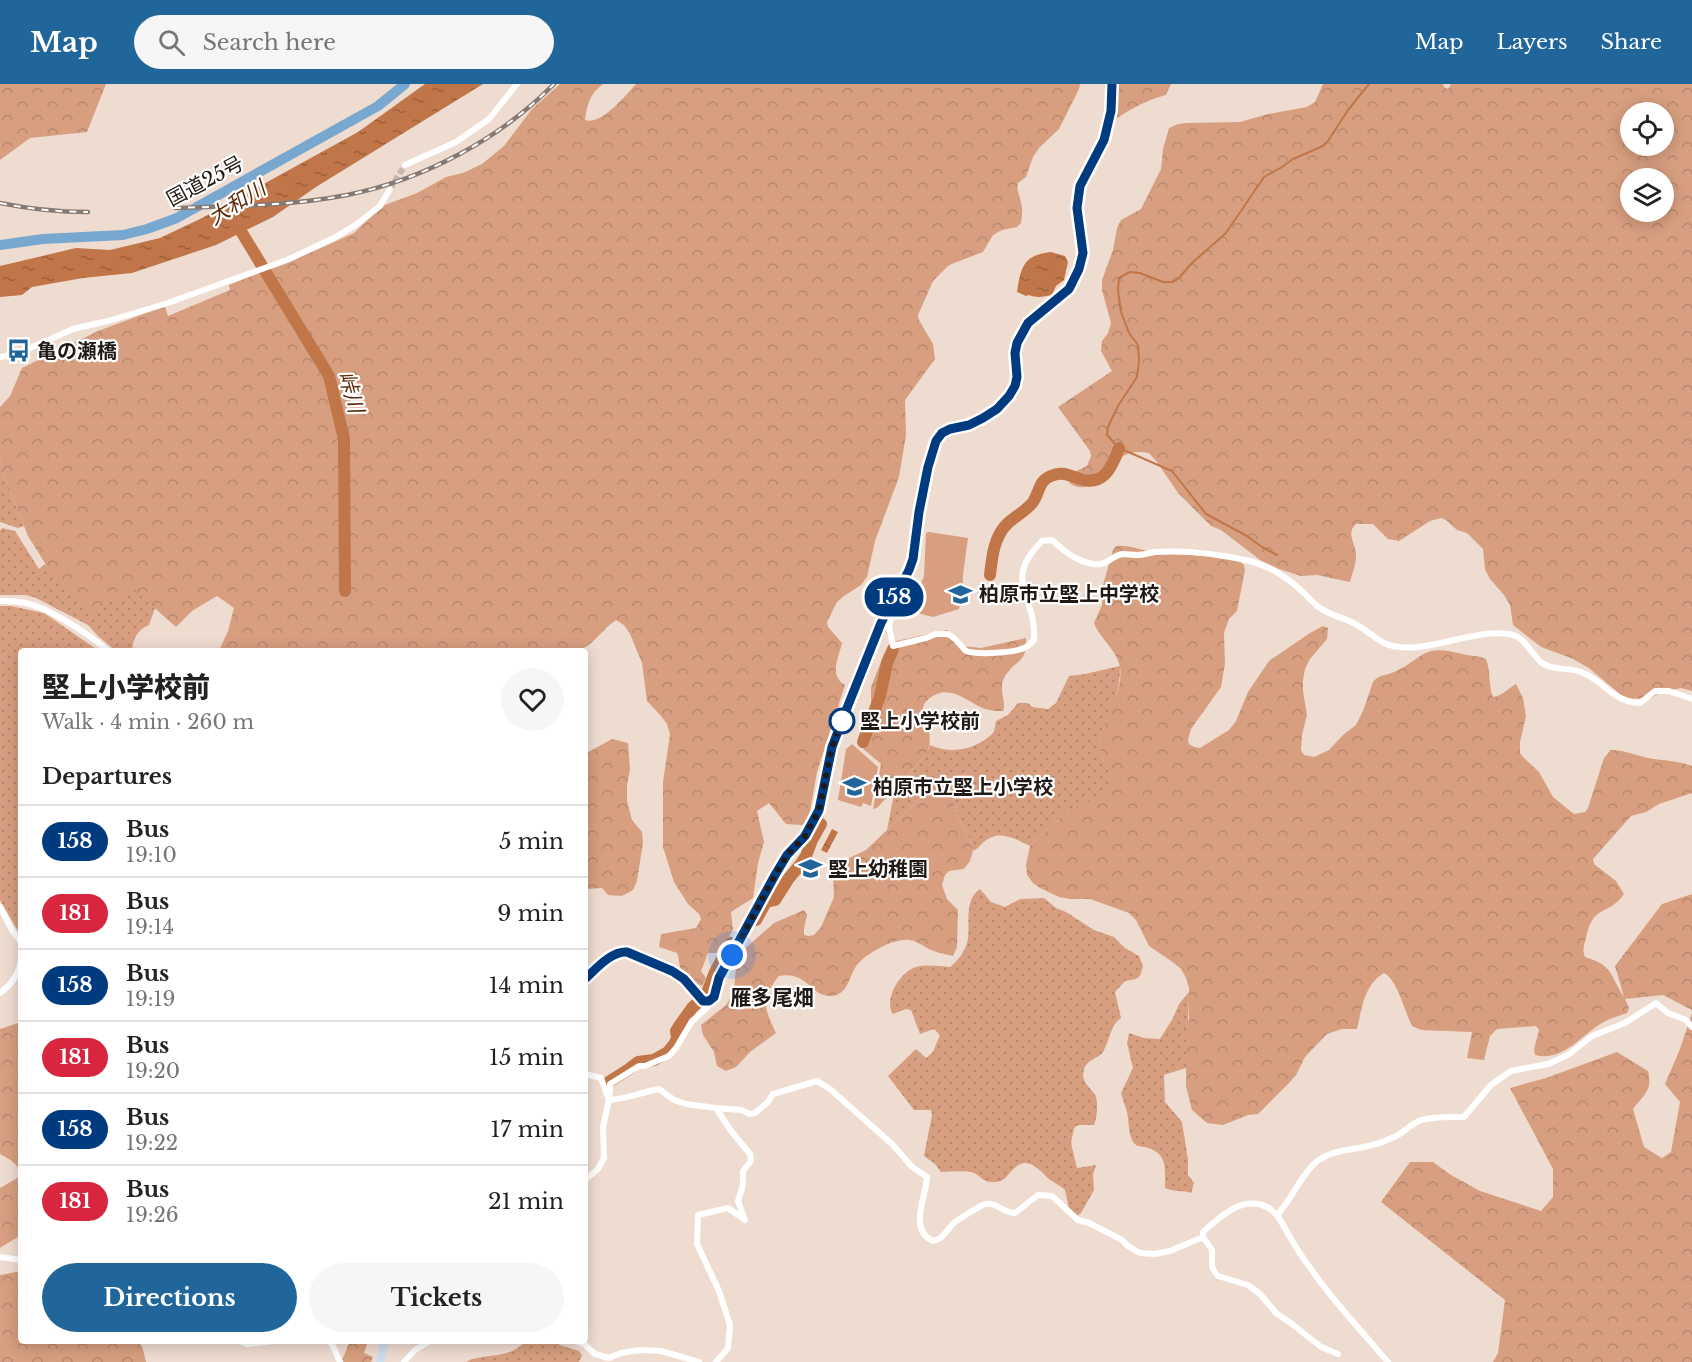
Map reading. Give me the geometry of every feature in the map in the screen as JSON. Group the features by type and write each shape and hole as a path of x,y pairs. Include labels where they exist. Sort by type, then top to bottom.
{"highway":[{"name":"国道25号","path":"0,245 43,239 123,235 147,229 219,195 378,106 405,84"}],"main road":[{"path":"588,977 615,955 627,952 672,971 684,979 703,999 714,997 719,978 775,875 787,855 805,836 819,810 832,747 890,604 913,559 919,512 936,441 942,433 950,429 969,425 983,418 997,409 1009,396 1017,377 1015,353 1017,343 1028,323 1069,289 1079,269 1083,253 1077,208 1080,186 1104,140 1111,111 1112,84"},
{"path":"380,1362 385,1344"}],"street":[{"path":"405,165 456,142 489,119 517,84"},
{"path":"0,357 19,353 73,329 174,301 287,260 334,238 357,224 380,206 390,189"},
{"path":"890,604 892,614 889,626 893,646 926,638 936,633 948,634 971,653 1022,649 1034,640 1033,619 1025,596 1022,575 1029,556 1042,541 1052,540 1070,556 1094,564 1107,563 1121,554 1188,552 1220,555 1270,568 1303,592 1321,609 1357,624 1387,644 1398,647 1422,647 1484,633 1510,634 1519,637 1542,663 1550,667 1584,673 1616,697 1629,702 1640,703 1655,691 1669,691 1692,699"},
{"path":"0,601 20,602 38,607 105,648"},
{"path":"0,907 18,938"},
{"path":"0,993 9,987 18,971"},
{"path":"588,1177 598,1169 604,1158 603,1127 610,1083 639,1066 645,1066 669,1056 692,1020 708,1007 703,999"},
{"path":"1277,1215 1286,1206 1303,1178 1317,1161 1333,1152 1362,1147 1395,1137 1423,1120 1464,1117 1491,1085 1511,1071 1548,1064 1568,1054 1592,1036 1625,1023 1656,1003 1668,1012 1686,1020 1692,1028"},
{"path":"588,1075 601,1078 609,1099"},
{"path":"609,1099 624,1099 659,1089 674,1100 686,1104 741,1110 750,1114 755,1113 767,1103 773,1094 817,1081 830,1089 892,1144 912,1167 927,1177 919,1217 924,1234 933,1241 943,1236 956,1222 983,1205 991,1203 1010,1213 1015,1213 1038,1195 1052,1197 1078,1220 1089,1223 1122,1240 1140,1253 1155,1254 1170,1251 1203,1237"},
{"path":"716,1108 750,1154 751,1161 743,1171 738,1201 745,1220 728,1208 698,1215 697,1244 719,1291 730,1325 728,1348 716,1362"},
{"path":"1338,1354 1321,1347 1276,1313 1260,1294 1248,1285 1218,1276 1212,1266 1212,1250 1203,1237 1203,1232 1221,1217 1244,1203 1268,1207 1277,1215 1305,1261 1388,1362"},
{"path":"0,1257 18,1260"},
{"path":"332,1344 340,1362"},
{"path":"404,1362 415,1350 425,1344"},
{"path":"584,1344 595,1354 609,1358 621,1353 640,1350 661,1351 699,1362"},
{"path":"589,1362 595,1354"}],"green space":[{"path":"0,84 106,84 87,132 30,138 0,160"},
{"path":"560,84 603,84 588,104 585,120 591,121 606,114 636,84 1080,84 1059,129 1039,148 1026,177 1018,183 1022,208 1021,223 1017,227 1002,230 993,235 983,252 949,265 933,281 918,315 933,344 935,359 905,400 906,435 899,477 875,541 867,577 861,585 837,602 827,622 828,627 842,643 836,674 845,685 817,772 808,822 802,825 786,824 769,803 757,811 764,842 758,863 753,898 731,912 733,929 721,953 708,953 701,971 706,978 702,986 688,980 683,975 677,953 659,947 661,934 696,928 701,919 674,882 663,847 663,782 670,734 667,724 647,701 642,663 624,625 616,620 584,648 220,648 234,608 217,596 192,611 176,627 133,589 106,604 93,615 48,568 28,536 0,459 0,407 10,396 22,368 98,331 165,306 168,316 230,290 229,285 354,233 382,206 417,193 446,177 463,173 482,164 504,146 532,109"},
{"path":"1115,84 1171,84 1166,95 1152,99 1116,119 1112,118"},
{"path":"1323,84 1443,84 1448,89 1451,84 1692,84 1692,691 1681,688 1661,692 1651,698 1630,699 1621,695 1589,668 1571,658 1541,647 1513,625 1510,605 1485,569 1483,549 1467,533 1457,530 1441,518 1430,521 1399,541 1388,539 1373,524 1356,524 1351,536 1356,557 1350,582 1317,575 1301,576 1260,560 1221,530 1211,526 1178,493 1149,453 1134,452 1125,455 1105,477 1091,486 1081,487 1069,482 1068,475 1087,466 1091,456 1090,451 1058,407 1112,371 1101,351 1102,341 1111,323 1102,290 1102,280 1121,220 1141,209 1161,169 1163,149 1169,128 1187,123 1240,122 1307,107 1315,102"},
{"path":"0,459 24,526 18,528 0,522"},
{"path":"2,528 15,531 39,569 45,564 93,614 133,588 155,608 149,625 136,635 132,648 112,648 88,625 36,598 26,595 0,595 0,531"},
{"path":"926,533 968,538 959,609 933,617 917,613 916,595 924,576"},
{"path":"1116,546 1162,554 1179,551 1240,561 1244,565 1237,611 1229,619 1224,633 1225,664 1221,687 1191,729 1188,740 1189,744 1194,747 1200,748 1229,730 1236,721 1248,692 1269,661 1323,626 1328,628 1327,639 1310,659 1303,680 1307,715 1302,735 1301,750 1304,755 1314,757 1329,750 1356,725 1373,682 1378,678 1398,670 1427,652 1439,650 1486,659 1493,697 1502,694 1516,684 1523,698 1526,716 1520,753 1539,772 1553,797 1574,814 1585,812 1588,808 1604,758 1611,750 1692,766 1692,793 1631,816 1593,859 1594,864 1616,881 1624,894 1593,920 1583,950 1585,957 1601,964 1610,972 1624,997 1615,966 1662,904 1692,894 1692,1010 1663,995 1625,999 1629,1008 1627,1013 1603,1022 1570,1047 1554,1055 1535,1055 1534,1049 1539,1030 1536,1026 1497,1029 1490,1036 1484,1060 1467,1058 1472,1032 1421,1030 1412,1026 1397,989 1389,976 1384,973 1368,990 1357,1029 1342,1029 1327,1034 1305,1057 1296,1075 1258,1114 1248,1115 1223,1125 1207,1123 1192,1110 1186,1086 1189,988 1181,969 1149,946 1136,920 1129,913 1090,899 1059,897 1040,888 1027,875 1026,865 1030,846 1067,811 1107,793 1110,785 1109,773 1100,751 1100,744 1104,725 1119,687 1120,667 1116,655 1094,623 1102,605 1103,585"},
{"path":"0,606 11,606 44,613 95,648 18,648 18,931 0,900"},
{"path":"947,630 964,646 981,648 1026,638 1023,658 1008,672 1002,682 1003,711 983,708 957,694 944,692 930,698 923,707 930,737 926,755 877,808 873,809 881,764 860,746 871,707 871,687 884,654 896,641"},
{"path":"1120,666 1115,699 1104,726 1100,744 1100,751 1110,778 1108,793 1067,811 1030,846 998,835 986,840 973,851 958,816 950,788 946,785 931,788 887,830 895,789 926,755 930,745 950,750 964,749 977,744 992,734 996,721 1008,715 1018,703 1028,703 1032,707 1048,709 1056,703 1069,676"},
{"path":"612,739 628,743 630,769 627,801 632,820 642,832 643,843 637,881 633,890 622,896 608,895 602,888 588,889 588,752"},
{"path":"852,744 878,767 871,806 863,803 861,807 838,800 846,749"},
{"path":"946,785 950,788 958,816 973,851 964,869 949,871 942,885 947,899 958,910 957,947 953,956 934,951 913,941 897,941 873,951 861,961 842,992 832,996 818,993 797,977 779,976 769,991 766,1004 776,1033 750,1052 736,1067 726,1071 717,1066 714,1052 703,1035 701,1025 726,1005 734,992 736,966 740,953 774,923 804,910 807,915 804,935 814,935 821,927 834,897 833,877 840,867 849,858 866,850 931,788"},
{"path":"980,889 991,902 1005,907 1020,899 1044,898 1056,908 1094,930 1114,937 1125,948 1139,956 1143,966 1140,976 1125,981 1115,992 1121,1018 1112,1029 1102,1053 1088,1063 1084,1069 1085,1082 1096,1097 1096,1119 1094,1125 1078,1125 1074,1128 1071,1143 1077,1168 1096,1165 1093,1175 1094,1190 1077,1216 1069,1209 1065,1190 1030,1164 1017,1166 1003,1179 996,1182 986,1181 970,1172 941,1172 924,1156 931,1110 914,1110 888,1076 916,1049 926,1058 933,1052 940,1035 934,1029 920,1034 911,1010 906,1009 893,1014 890,1001 895,986 905,974 916,967 929,965 950,967 956,961 967,943 970,905 975,893"},
{"path":"1189,992 1186,1068 1164,1075 1165,1102 1182,1122 1188,1175 1194,1183 1191,1193 1165,1188 1164,1162 1152,1149 1137,1145 1132,1140 1121,1093 1133,1068 1127,1043 1129,1033 1144,1038 1160,1039 1179,1004"},
{"path":"1692,1013 1692,1362 1493,1362 1498,1353 1505,1300 1381,1202 1410,1162 1433,1162 1480,1191 1541,1211 1553,1197 1553,1169 1510,1088 1546,1078 1617,1052 1648,1071 1648,1088 1633,1109 1644,1147 1662,1158 1671,1152 1680,1102 1665,1084"},
{"path":"18,1023 18,1168 0,1154 0,1029"},
{"path":"18,1178 18,1237 0,1248 0,1188"},
{"path":"18,1272 18,1344 140,1344 146,1362 0,1362 0,1275"},
{"path":"349,1344 367,1344 364,1353 373,1357 371,1362 344,1362 342,1360"},
{"path":"522,1344 559,1344 579,1351 582,1355 579,1362 466,1362 517,1348"}],"water":[{"name":"大和川","path":"425,84 483,84 316,187 273,217 216,245 132,273 83,278 32,287 22,295 0,297 0,266 76,248 110,250 160,238 202,218 358,132"},
{"path":"1051,252 1065,256 1068,262 1064,280 1056,286 1052,295 1034,297 1017,292 1022,269 1029,259"},
{"path":"832,829 838,832 827,853 821,850"}],"waterway":[{"path":"1277,555 1206,514 1172,471 1119,448 1107,435 1108,427 1118,406 1137,377 1139,361 1138,345 1129,333 1121,312 1119,278 1130,272 1140,273 1163,282 1178,279 1192,263 1226,233 1264,177 1293,159 1323,146 1328,141 1348,110 1369,84"},
{"name":"峠川","path":"239,228 329,376 344,439 345,591"},
{"path":"990,575 994,547 1003,528 1033,502 1047,478 1058,474 1086,480 1100,478 1113,463 1119,448"},
{"path":"863,742 880,696 887,663 893,649"},
{"path":"756,920 766,902 775,900 800,865 821,824"},
{"path":"607,1083 638,1062 654,1060 668,1052 675,1043 679,1026 707,993 715,972 731,943"}],"tunnel":[{"path":"390,189 405,165"}],"railway":[{"path":"174,208 261,205 326,199 404,179 432,168 485,139 533,104 554,84"},
{"path":"0,203 44,210 88,212"}],"bus line":[{"name":"158","path":"588,976 615,955 627,952 672,971 684,979 703,1001 709,1001 714,997 719,978 775,875 787,855 805,836 819,810 832,747 881,623 913,559 919,512 936,441 942,433 950,429 969,425 983,418 997,409 1009,396 1017,377 1015,353 1017,343 1028,323 1069,289 1079,269 1083,253 1077,208 1080,186 1104,140 1111,111 1112,84"}],"place":[{"name":"亀の瀬橋","path":"19,351"},
{"name":"柏原市立堅上中学校","path":"961,594"},
{"name":"堅上小学校前","path":"842,721"},
{"name":"柏原市立堅上小学校","path":"855,787"},
{"name":"堅上幼稚園","path":"810,869"}],"district":[{"name":"雁多尾畑","path":"772,998"}],"route":[{"path":"732,955 775,875 787,855 805,836 819,810 832,747 842,721"}]}
